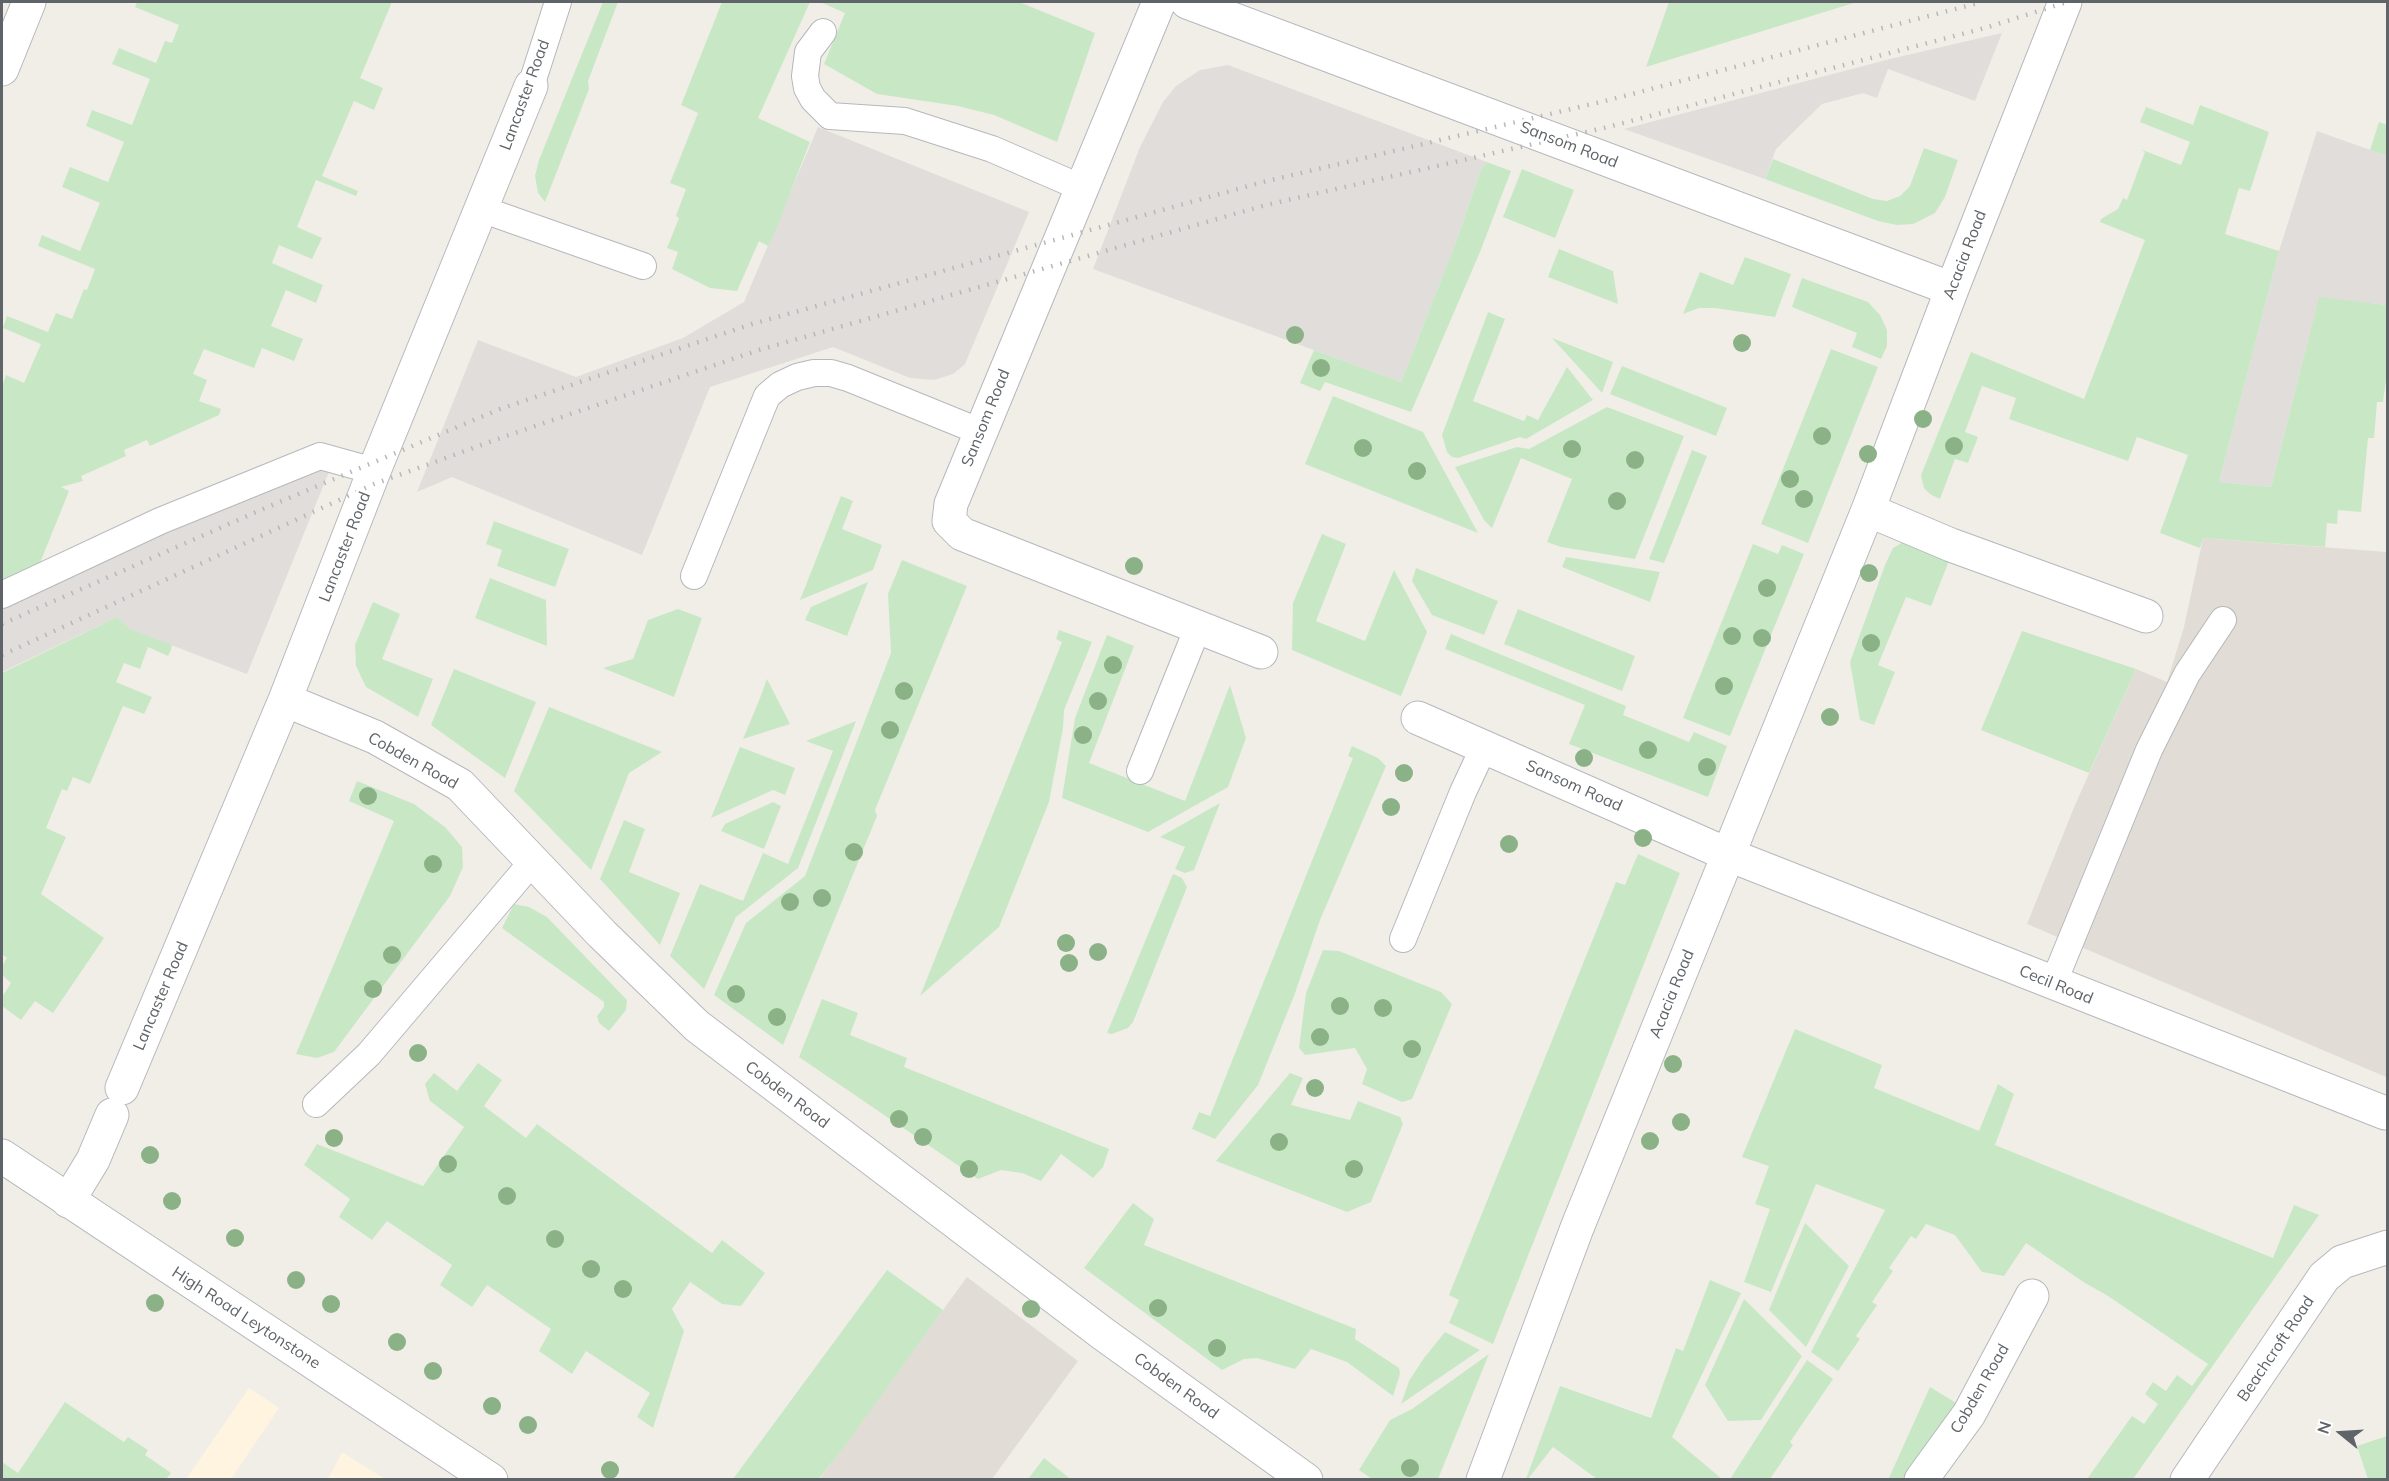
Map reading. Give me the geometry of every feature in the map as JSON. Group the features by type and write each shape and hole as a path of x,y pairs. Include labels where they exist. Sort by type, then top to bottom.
{"street":[{"path":"2,69 29,2"},
{"name":"Sansom Road","path":"1159,2 951,504 948,520 962,534 1261,652"},
{"name":"Sansom Road","path":"1186,2 1952,289"},
{"name":"Acacia Road","path":"1483,1479 1577,1228 1868,510 2065,2"},
{"name":"Lancaster Road","path":"68,1202 93,1160 285,700 374,471 531,86"},
{"path":"1868,510 1951,545 2146,616"},
{"name":"Cobden Road","path":"285,700 375,737 460,785 602,934 697,1026 1102,1333 1306,1479"},
{"name":"Sansom Road","path":"1418,718 1729,855"},
{"name":"Cecil Road","path":"1729,855 2385,1113"},
{"name":"High Road Leytonstone","path":"2,1156 68,1202 327,1369 491,1479"},
{"name":"Beachcroft Road","path":"2187,1479 2324,1277 2342,1262 2388,1247"},
{"name":"Cobden Road","path":"1921,1479 1968,1414 2032,1296"}],"lane":[{"name":"Lancaster Road","path":"531,86 558,2"},
{"path":"823,32 808,52 805,76 807,88 813,99 831,116 905,121 992,149 1082,188"},
{"path":"481,209 643,266"},
{"path":"694,576 767,396 780,385 797,377 814,373 831,373 981,432"},
{"path":"2,596 160,521 320,456 374,471"},
{"path":"2053,984 2149,750 2187,674 2223,620"},
{"path":"1140,771 1198,627"},
{"path":"1403,939 1463,792 1484,747"},
{"path":"316,1104 369,1054 533,861"}],"shaded area":[{"path":"2002,33 1975,101 1888,69 1877,98 1863,93 1822,104 1776,149 1765,179 1624,129 1890,59"},
{"path":"1228,65 1487,162 1481,169 1456,242 1401,382 1093,269 1140,147 1163,102 1176,86 1200,70"},
{"path":"818,127 1029,212 965,364 953,374 934,380 910,378 833,347 710,387 642,555 452,477 417,492 478,340 576,377 683,338 744,302"},
{"path":"2317,131 2387,156 2387,305 2319,298 2271,487 2219,482 2279,251"},
{"path":"317,444 337,452 247,674 129,629 117,617 2,672 2,580"},
{"path":"2203,538 2387,552 2386,1077 2027,924 2075,805 2136,669 2167,682 2184,627"},
{"path":"967,1277 1078,1361 992,1479 819,1480"},
{"path":"249,1388 279,1408 231,1479 186,1479"},
{"path":"342,1452 372,1471 386,1479 328,1479"}],"green space":[{"path":"137,2 392,2 360,78 383,88 374,110 354,101 322,176 358,191 356,196 316,180 297,227 322,238 312,259 279,245 272,263 323,285 316,303 286,290 271,326 303,339 294,361 262,348 254,368 204,349 193,374 207,380 199,401 221,409 219,415 150,446 147,440 124,450 126,456 81,476 83,481 61,487 69,491 40,563 2,580 2,386 6,375 24,383 41,344 3,328 7,316 48,332 56,313 72,319 84,289 87,290 95,269 38,246 42,235 80,251 100,203 62,187 70,167 108,182 124,142 86,126 92,110 132,125 150,79 112,64 119,48 156,63 165,41 172,43 179,25 135,7"},
{"path":"603,2 618,2 588,81 589,89 545,202 538,193 535,176 539,160"},
{"path":"722,2 810,2 758,118 810,142 773,237 768,246 759,241 737,291 710,288 672,269 678,252 667,248 679,218 676,216 686,189 670,183 698,113 681,105"},
{"path":"820,2 1019,2 1095,33 1057,142 994,115 958,106 877,94 824,64 845,13"},
{"path":"1669,2 1857,2 1646,67"},
{"path":"2200,105 2269,132 2250,191 2239,188 2225,234 2279,251 2219,482 2271,487 2319,297 2387,305 2388,364 2383,402 2377,402 2374,438 2368,438 2361,512 2338,510 2337,524 2327,523 2325,547 2203,538 2200,548 2160,533 2188,455 2137,437 2128,461 2009,419 2016,398 1982,386 1965,432 1978,437 1968,463 1955,459 1940,499 1930,494 1924,488 1921,475 1971,352 2084,399 2145,240 2100,222 2101,219 2118,209 2123,198 2127,200 2145,152 2140,149 2181,165 2190,142 2140,122 2146,107 2193,125"},
{"path":"2379,122 2387,125 2387,156 2370,150"},
{"path":"1924,148 1958,160 1945,197 1935,213 1913,224 1897,225 1878,221 1765,179 1773,159 1873,199 1887,201 1900,196 1910,186"},
{"path":"1487,162 1511,171 1480,252 1411,412 1325,382 1320,391 1300,383 1314,350 1401,382 1456,242 1481,169"},
{"path":"1522,169 1574,190 1555,238 1503,217"},
{"path":"1559,249 1613,271 1618,304 1548,277"},
{"path":"1745,257 1791,274 1775,317 1715,308 1699,308 1683,314 1700,272 1733,285"},
{"path":"1802,278 1868,302 1880,315 1887,330 1887,346 1881,359 1852,347 1857,333 1792,307"},
{"path":"1488,312 1505,319 1473,401 1524,421 1527,415 1538,420 1567,367 1593,400 1526,439 1520,437 1458,458 1452,457 1447,452 1442,435"},
{"path":"1552,338 1613,362 1602,393"},
{"path":"1831,349 1878,367 1808,543 1761,524"},
{"path":"1622,366 1727,408 1716,436 1610,394"},
{"path":"1333,396 1423,432 1478,533 1305,464"},
{"path":"1607,407 1684,436 1635,559 1561,547 1547,542 1572,479 1521,458 1492,528 1484,520 1455,467 1517,447 1529,449"},
{"path":"1692,450 1707,456 1664,563 1649,559"},
{"path":"841,496 853,501 842,529 882,545 873,570 800,600"},
{"path":"494,521 569,549 555,587 497,566 502,550 486,544"},
{"path":"1322,534 1346,544 1316,621 1365,641 1394,570 1427,632 1401,696 1292,650 1293,603"},
{"path":"1905,541 1951,556 1931,606 1906,597 1878,665 1895,672 1874,725 1860,720 1850,662 1885,565 1893,548"},
{"path":"1753,544 1778,554 1782,545 1804,554 1730,736 1683,718"},
{"path":"1566,557 1660,572 1650,602 1562,567"},
{"path":"902,560 967,586 875,810 877,816 783,1045 714,995 746,923 805,876 891,653 888,594"},
{"path":"1416,568 1498,601 1484,635 1432,615 1412,581"},
{"path":"490,578 546,600 547,646 475,618"},
{"path":"868,582 847,636 805,620 811,607"},
{"path":"373,602 400,614 382,659 433,679 418,717 366,687 356,666 355,645"},
{"path":"678,609 702,618 674,697 603,668 633,659 648,620"},
{"path":"1518,609 1635,656 1622,691 1504,644"},
{"path":"117,617 130,629 172,645 171,650 168,656 148,647 140,669 124,663 116,682 152,697 144,714 123,706 90,784 73,777 67,791 62,789 46,828 66,837 41,894 104,938 53,1013 35,1001 21,1020 2,1006 2,997 11,983 2,975 2,966 7,958 2,954 2,673"},
{"path":"1059,630 1092,642 1064,710 1063,728 1049,802 999,927 920,996 1062,642 1056,639"},
{"path":"2022,631 2136,669 2089,773 1981,730"},
{"path":"1451,634 1626,706 1623,715 1689,742 1694,732 1727,746 1708,797 1569,744 1585,705 1445,649"},
{"path":"1107,635 1134,646 1089,763 1185,801 1230,685 1246,738 1228,787 1148,832 1062,798 1075,718"},
{"path":"454,669 536,702 505,778 431,725"},
{"path":"767,679 790,724 743,739 760,698"},
{"path":"549,707 662,752 629,773 591,870 514,791"},
{"path":"856,721 798,868 736,917 704,989 670,956 700,884 743,901 763,853 788,864 833,751 806,741"},
{"path":"1352,746 1378,758 1386,766 1320,920 1294,996 1258,1085 1215,1139 1192,1129 1199,1112 1210,1116 1353,758 1348,756"},
{"path":"740,747 795,768 785,795 773,790 711,818"},
{"path":"357,781 414,804 445,827 462,847 463,867 450,896 334,1052 317,1058 296,1054 394,821 349,801"},
{"path":"773,802 781,806 764,849 721,831 725,824"},
{"path":"1220,803 1194,870 1185,873 1175,869 1185,847 1160,837"},
{"path":"624,820 645,829 629,872 680,893 660,945 600,879"},
{"path":"1638,854 1680,873 1493,1344 1449,1323 1459,1300 1449,1295 1616,882 1625,885"},
{"path":"1173,874 1182,878 1187,887 1133,1022 1128,1028 1112,1034 1107,1033"},
{"path":"514,904 529,907 547,917 627,1000 626,1010 609,1031 599,1023 597,1016 604,1007 604,1002 502,928"},
{"path":"1323,950 1339,951 1441,992 1452,1004 1412,1099 1402,1102 1362,1084 1367,1069 1355,1048 1305,1055 1299,1048 1306,993"},
{"path":"822,999 858,1013 850,1035 907,1058 904,1067 1109,1149 1103,1167 1093,1178 1061,1154 1041,1181 1022,1173 1001,1170 978,1179 799,1057"},
{"path":"1795,1029 1882,1065 1874,1088 1979,1131 1998,1084 2014,1094 1995,1145 2273,1258 2294,1205 2319,1215 2133,1479 2087,1479 2132,1416 2144,1424 2158,1404 2145,1394 2153,1382 2166,1391 2177,1375 2192,1386 2208,1364 2026,1243 2004,1276 1982,1272 1955,1235 1926,1224 1916,1239 1911,1236 1889,1268 1893,1271 1872,1302 1877,1305 1856,1336 1860,1339 1838,1371 1811,1352 1885,1210 1816,1184 1771,1292 1744,1282 1770,1209 1755,1204 1769,1166 1742,1157"},
{"path":"478,1063 502,1080 484,1106 526,1138 537,1124 712,1253 722,1240 765,1273 741,1306 722,1304 690,1282 672,1309 684,1331 653,1428 637,1417 650,1393 586,1351 572,1374 539,1351 551,1329 487,1285 472,1307 440,1285 452,1265 387,1221 372,1240 339,1217 350,1199 304,1165 317,1144 423,1186 464,1127 430,1101 425,1084 434,1073 457,1091"},
{"path":"1290,1073 1303,1078 1291,1105 1350,1120 1358,1101 1400,1117 1403,1124 1371,1202 1347,1212 1216,1161"},
{"path":"1133,1203 1154,1219 1144,1245 1356,1329 1355,1339 1399,1368 1400,1374 1393,1396 1347,1362 1311,1349 1295,1369 1257,1358 1244,1359 1222,1370 1084,1268"},
{"path":"1805,1223 1849,1266 1806,1347 1769,1310"},
{"path":"887,1270 943,1310 847,1443 819,1479 733,1479"},
{"path":"1710,1280 1741,1293 1672,1437 1722,1479 1597,1479 1553,1447 1526,1479 1560,1386 1651,1418 1676,1348 1683,1351"},
{"path":"1744,1299 1802,1356 1761,1420 1728,1421 1705,1385"},
{"path":"1445,1332 1480,1350 1401,1404 1409,1381"},
{"path":"1489,1354 1438,1479 1372,1479 1359,1470 1390,1420 1412,1409"},
{"path":"1807,1360 1833,1379 1790,1442 1793,1445 1770,1479 1730,1479"},
{"path":"1930,1387 1961,1406 1910,1479 1888,1480"},
{"path":"65,1402 124,1442 128,1437 148,1450 145,1455 171,1473 166,1479 2,1479 2,1462 18,1473"},
{"path":"2387,1436 2387,1479 2368,1479 2357,1446"},
{"path":"1044,1458 1068,1477 1072,1479 1028,1479"}],"railway":[{"path":"2,624 263,509 500,409 752,324 1263,182 1609,100 1982,2"},
{"path":"2,655 374,484 506,436 759,350 1266,205 1608,127 1985,28 2067,2"}]}
